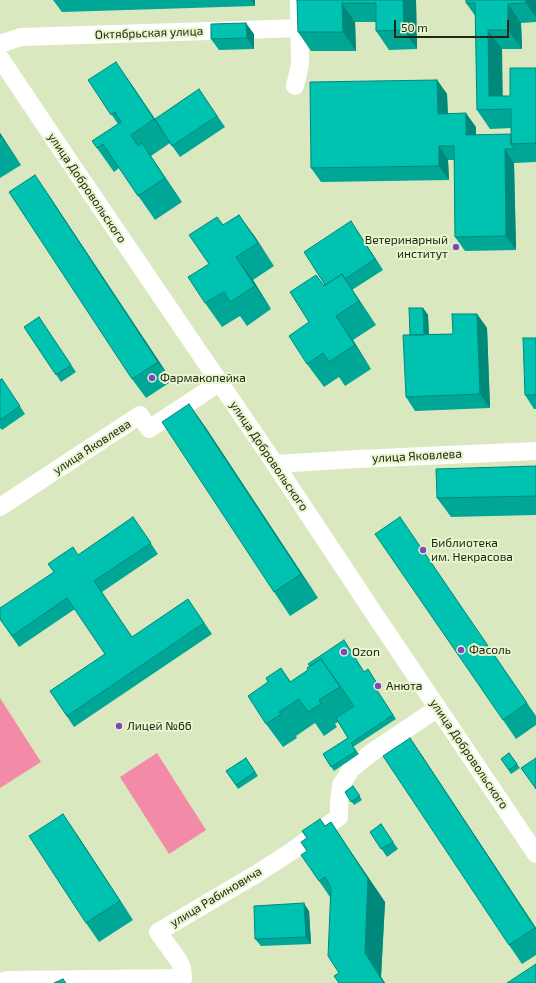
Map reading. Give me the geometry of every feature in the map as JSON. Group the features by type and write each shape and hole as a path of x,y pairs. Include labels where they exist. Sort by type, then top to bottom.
{"street":[{"path":"295,86 300,64 299,0"},
{"name":"Октябрьская улица","path":"0,44 21,37 300,28"},
{"name":"улица Добровольского","path":"0,58 275,464 375,616 536,854"},
{"name":"улица Яковлева","path":"0,507 140,415 149,429 219,383"},
{"name":"улица Яковлева","path":"275,464 536,451"},
{"name":"улица Рабиновича","path":"0,982 8,980 183,978 182,968 179,961 158,932 258,872 339,817 341,785 351,769 371,753 438,708"}],"shaded area":[{"path":"0,698 41,762 0,788"},
{"path":"157,753 206,830 169,854 120,777"}],"building":[{"path":"297,0 403,0 404,30 376,31 376,3 342,3 343,32 298,32"},
{"path":"466,0 526,0 526,3 508,4 508,30 488,30 489,96 510,96 510,68 536,68 536,143 511,144 511,109 477,110 475,3 466,3"},
{"path":"246,23 247,38 211,39 211,24"},
{"path":"116,62 154,119 131,135 138,146 142,143 165,178 138,196 103,144 97,148 92,141 121,122 115,112 111,115 88,80"},
{"path":"437,80 438,114 466,113 466,135 511,134 511,144 515,149 505,149 506,236 455,237 454,146 439,146 439,166 311,168 310,82"},
{"path":"199,89 217,116 172,146 155,119"},
{"path":"0,135 4,141 0,144"},
{"path":"35,175 158,362 132,379 9,192"},
{"path":"239,215 258,243 236,257 255,286 230,302 224,292 205,303 188,277 209,264 189,235 217,217 223,225"},
{"path":"351,221 375,259 345,279 342,274 325,285 304,252"},
{"path":"342,274 359,301 336,316 355,345 329,362 323,353 307,364 289,336 309,322 290,292 316,275 324,286"},
{"path":"409,308 423,308 424,335 410,335"},
{"path":"452,314 477,314 480,394 406,397 403,335 453,334"},
{"path":"39,317 71,365 56,375 24,327"},
{"path":"523,338 536,338 536,395 525,395"},
{"path":"2,379 20,406 0,420 0,380"},
{"path":"189,404 301,574 274,592 162,422"},
{"path":"536,466 536,496 437,498 436,469"},
{"path":"133,517 151,543 94,581 132,637 188,599 204,623 67,716 50,691 105,654 67,598 12,636 0,619 0,608 54,572 48,564 61,555 73,547 78,555"},
{"path":"400,517 527,703 503,720 375,534"},
{"path":"344,640 364,672 368,669 378,685 375,687 393,715 351,743 356,751 331,767 323,754 348,738 336,718 354,706 321,659 310,666 308,664"},
{"path":"321,659 340,687 319,700 321,704 308,712 299,699 279,712 281,714 266,724 248,696 268,682 266,678 281,668 290,682"},
{"path":"410,738 535,928 509,945 383,756"},
{"path":"509,753 517,764 509,770 501,759"},
{"path":"246,758 255,772 236,785 226,771"},
{"path":"536,758 536,789 521,768"},
{"path":"353,786 360,796 351,802 345,792"},
{"path":"63,814 120,901 86,923 29,836"},
{"path":"320,819 325,826 331,822 368,879 365,953 384,983 339,983 334,976 339,973 328,956 331,887 325,877 319,881 301,855 307,851 301,842 307,838 302,831"},
{"path":"381,824 393,842 381,849 370,832"},
{"path":"304,903 306,937 255,939 254,906"},
{"path":"536,964 536,983 507,983"},
{"path":"63,979 66,983 54,983"}],"place":[{"name":"Ветеринарный институт","path":"456,247"},
{"name":"Фармакопейка","path":"152,378"},
{"name":"Библиотека им. Некрасова","path":"423,550"},
{"name":"Фасоль","path":"461,650"},
{"name":"Ozon","path":"344,652"},
{"name":"Анюта","path":"378,686"},
{"name":"Лицей №66","path":"119,726"}]}
